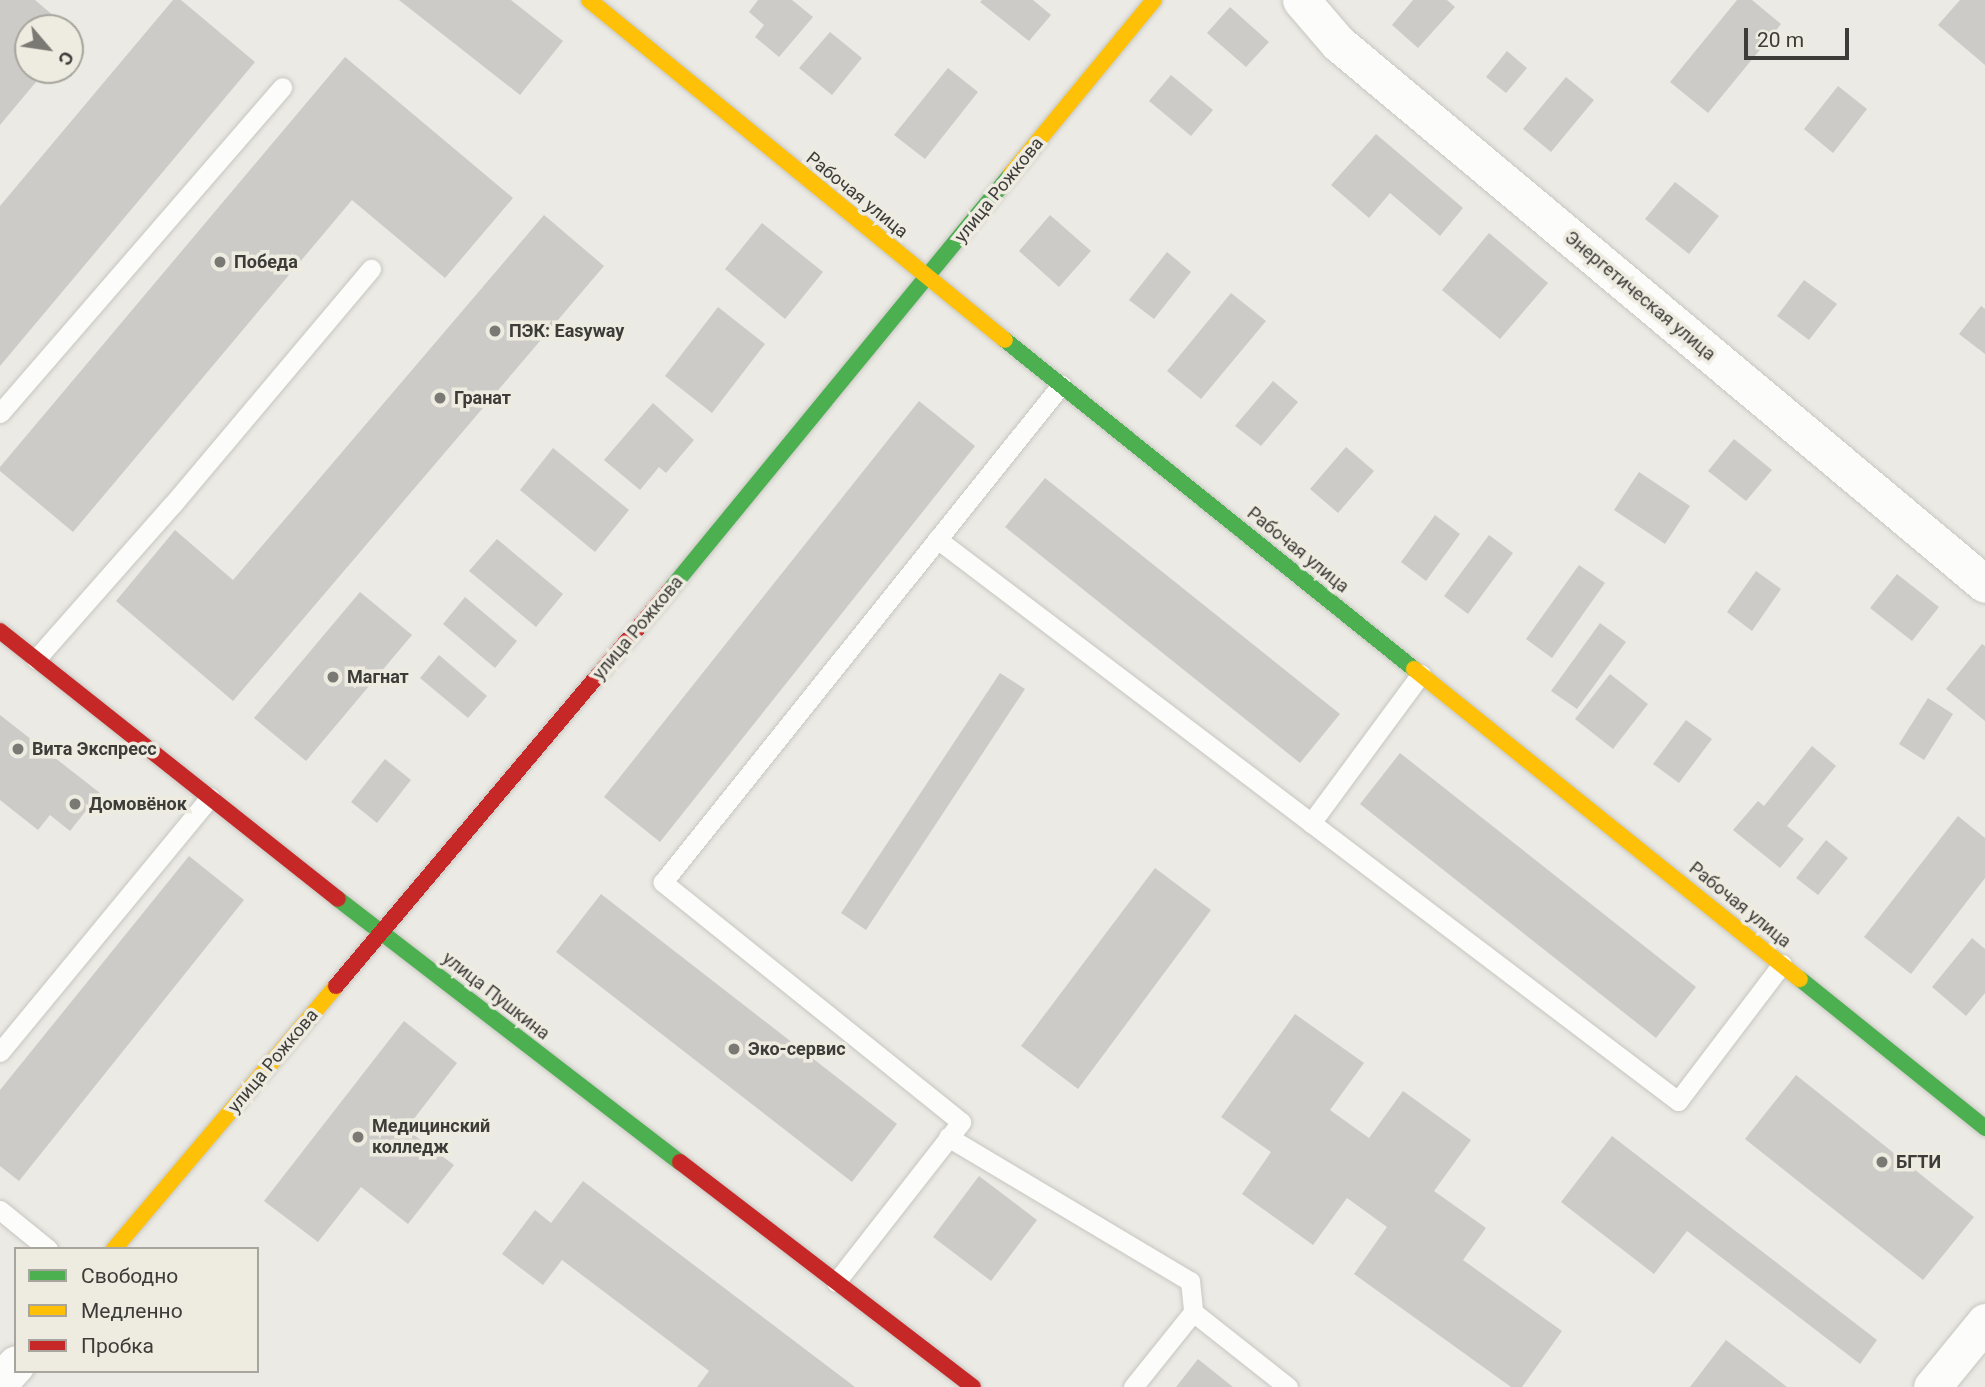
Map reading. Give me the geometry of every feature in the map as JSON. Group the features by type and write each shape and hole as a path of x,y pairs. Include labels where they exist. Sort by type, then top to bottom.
{"street":[{"name":"Рабочая улица","path":"589,0 927,277 1985,1128"},
{"name":"улица Рожкова","path":"116,1247 382,933 1154,0"},
{"name":"Энергетическая улица","path":"1301,0 1338,43 1985,584"},
{"name":"улица Пушкина","path":"0,631 382,933 973,1387"},
{"path":"1940,1384 1985,1322"},
{"path":"0,1382 14,1366"}],"lane":[{"path":"0,413 282,88"},
{"path":"36,660 172,505 370,269"},
{"path":"836,1282 961,1122 663,882 1061,385"},
{"path":"937,539 1678,1101 1782,964"},
{"path":"1311,823 1421,674"},
{"path":"0,1052 210,797"},
{"path":"948,1137 1190,1281 1193,1312 1133,1387"},
{"path":"0,1210 46,1247"},
{"path":"1193,1312 1289,1387"}],"building":[{"path":"0,0 35,0 52,14 14,14 14,84 34,84 0,125"},
{"path":"173,0 181,0 255,62 0,366 0,206"},
{"path":"399,0 511,0 563,41 520,95"},
{"path":"758,0 792,0 813,17 779,57 755,37 764,25 749,12"},
{"path":"1033,0 1051,15 1029,41 980,2"},
{"path":"1413,0 1447,0 1455,7 1418,48 1392,25"},
{"path":"1737,0 1752,0 1781,24 1708,113 1670,82"},
{"path":"1960,0 1985,0 1985,65 1938,25"},
{"path":"1230,7 1269,42 1246,67 1207,33"},
{"path":"830,32 862,58 832,95 799,68"},
{"path":"1507,51 1527,68 1506,93 1486,77"},
{"path":"345,57 513,198 445,278 352,200 73,532 0,471 0,467"},
{"path":"948,68 978,92 925,159 894,135"},
{"path":"1171,75 1213,110 1191,136 1149,101"},
{"path":"1566,77 1594,100 1551,152 1523,129"},
{"path":"1838,86 1867,109 1833,153 1804,129"},
{"path":"1376,134 1463,208 1440,236 1390,193 1369,218 1331,185"},
{"path":"1675,182 1719,216 1689,254 1645,219"},
{"name":"Гранат","path":"544,215 604,266 233,701 116,601 175,530 233,580"},
{"path":"1050,215 1091,251 1059,287 1019,251"},
{"path":"762,223 823,272 785,319 725,269"},
{"path":"1489,233 1548,283 1500,339 1442,290"},
{"path":"1167,252 1191,272 1154,319 1129,300"},
{"path":"1804,280 1837,304 1809,340 1777,316"},
{"path":"1231,293 1266,321 1201,399 1167,371"},
{"path":"1981,306 1985,309 1985,354 1959,334"},
{"path":"718,307 765,344 712,413 665,376"},
{"path":"1273,381 1298,402 1261,446 1235,426"},
{"path":"919,401 975,446 660,842 604,797"},
{"path":"653,403 694,440 666,473 659,467 640,490 604,460"},
{"path":"1734,439 1772,470 1746,501 1708,471"},
{"path":"1346,447 1374,471 1338,513 1310,489"},
{"path":"553,448 629,510 595,552 520,490"},
{"path":"1639,472 1690,506 1665,544 1614,510"},
{"path":"1045,478 1340,714 1300,763 1005,527"},
{"path":"1435,515 1460,534 1426,581 1401,562"},
{"path":"1489,535 1513,553 1468,614 1444,596"},
{"path":"497,539 563,594 536,627 469,571"},
{"path":"1579,565 1605,583 1552,658 1526,639"},
{"path":"1756,571 1781,589 1752,631 1727,612"},
{"path":"1897,574 1939,607 1912,641 1870,608"},
{"name":"Магнат","path":"360,592 412,635 306,761 254,718"},
{"path":"465,597 517,641 495,668 443,624"},
{"path":"1600,623 1626,642 1577,709 1551,691"},
{"path":"1982,644 1985,646 1985,721 1946,689"},
{"path":"439,655 487,696 468,718 420,678"},
{"path":"1000,673 1025,689 866,930 841,913"},
{"path":"1610,674 1648,704 1613,749 1575,719"},
{"path":"1928,698 1953,714 1924,760 1899,744"},
{"path":"0,715 100,793 70,831 50,815 38,830 0,800"},
{"path":"1686,720 1712,739 1679,783 1653,764"},
{"path":"1812,746 1836,766 1787,826 1804,839 1780,868 1733,830 1758,801 1764,806"},
{"path":"1400,753 1696,987 1656,1038 1360,804"},
{"path":"385,759 411,780 377,823 351,802"},
{"path":"1958,816 1985,838 1985,878 1911,974 1864,937"},
{"path":"1826,840 1848,858 1818,895 1796,878"},
{"path":"189,856 244,900 19,1181 0,1166 0,1090"},
{"path":"1155,868 1211,910 1078,1089 1021,1046"},
{"path":"601,894 897,1124 852,1182 556,952"},
{"path":"1972,938 1985,949 1985,993 1966,1016 1932,987"},
{"path":"1295,1014 1364,1063 1330,1110 1369,1138 1403,1091 1471,1140 1434,1191 1486,1228 1463,1260 1562,1331 1522,1387 1511,1387 1354,1274 1387,1227 1347,1198 1313,1245 1242,1194 1271,1152 1221,1117"},
{"path":"404,1021 457,1063 406,1129 454,1165 408,1224 361,1187 318,1242 264,1201"},
{"path":"1796,1075 1974,1217 1923,1280 1745,1139"},
{"path":"1612,1136 1877,1340 1860,1364 1687,1231 1654,1274 1561,1202"},
{"path":"979,1176 1037,1220 991,1281 933,1237"},
{"path":"583,1181 855,1387 697,1387 709,1371 562,1260 543,1285 502,1254 535,1210 551,1223"},
{"path":"1726,1340 1787,1387 1690,1387"},
{"path":"1198,1359 1233,1387 1176,1387"}],"traffic: fast":[{"path":"669,591 1011,174"},
{"path":"1005,340 1414,669"},
{"path":"338,899 680,1162"},
{"path":"1800,979 1985,1128"}],"traffic: slow":[{"path":"589,0 1005,340"},
{"path":"1011,174 1154,0"},
{"path":"1414,669 1800,979"},
{"path":"116,1247 336,986"}],"traffic: jam":[{"path":"336,986 669,591"},
{"path":"0,631 338,899"},
{"path":"680,1162 973,1387"}],"place":[{"name":"Победа","path":"220,262"},
{"name":"ПЭК: Easyway","path":"495,331"},
{"name":"Гранат","path":"440,398"},
{"name":"Магнат","path":"333,677"},
{"name":"Вита Экспресс","path":"18,749"},
{"name":"Домовёнок","path":"75,804"},
{"name":"Эко-сервис","path":"734,1049"},
{"name":"Медицинский колледж","path":"358,1137"},
{"name":"БГТИ","path":"1882,1162"}]}
